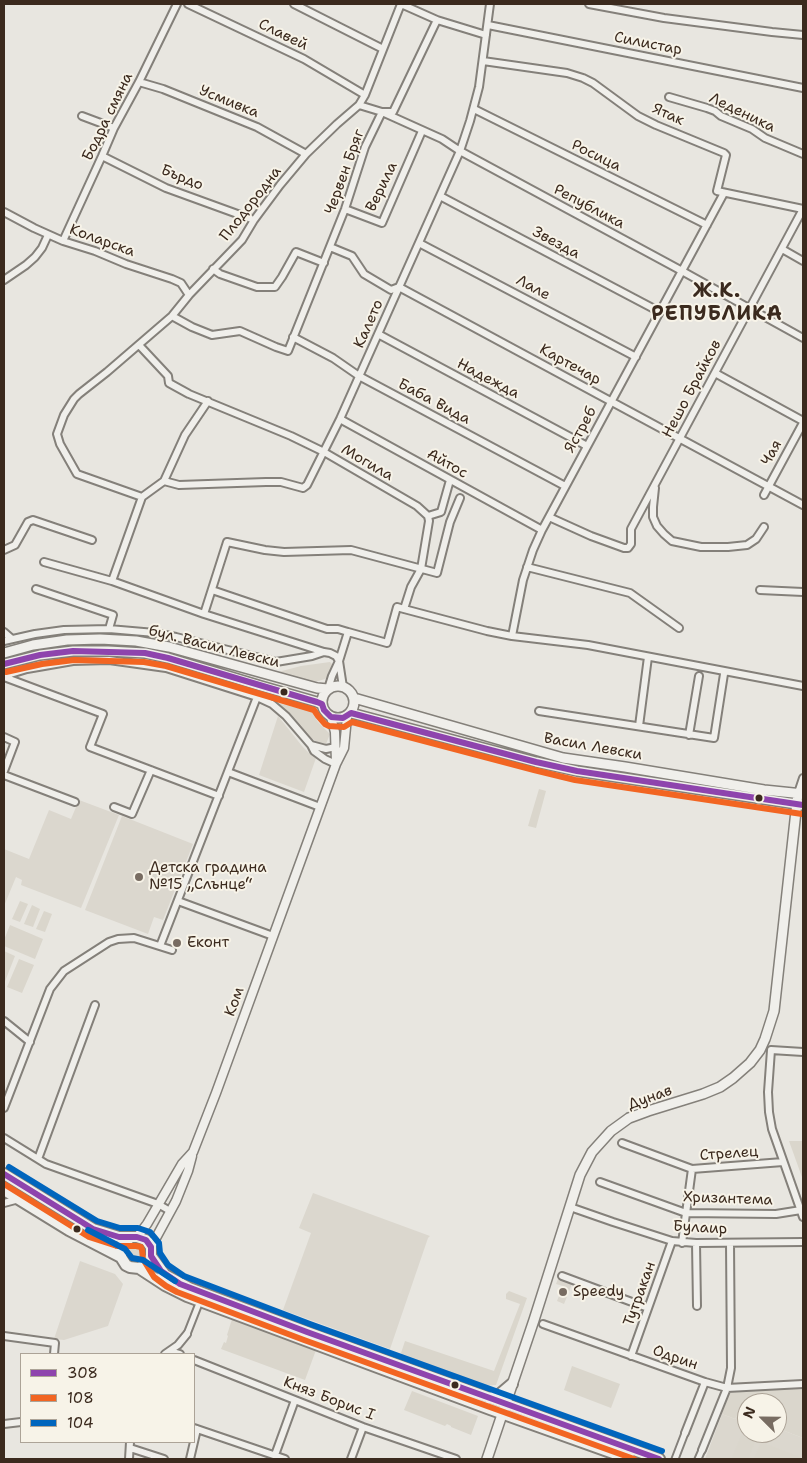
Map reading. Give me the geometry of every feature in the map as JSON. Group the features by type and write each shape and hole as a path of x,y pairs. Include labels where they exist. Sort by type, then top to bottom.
{"main road":[{"name":"бул. Васил Левски","path":"4,652 32,645 66,640 100,638 136,641 169,647 313,687 328,689"},
{"name":"бул. Васил Левски","path":"4,664 40,655 73,651 145,653 168,658 322,704"},
{"path":"343,686 352,693 355,703 349,715 339,719 331,717 324,710 322,704 323,697 328,689 343,686"},
{"name":"Васил Левски","path":"354,698 563,758 764,790 801,794"},
{"name":"Васил Левски","path":"349,715 536,762 800,805"},
{"name":"Дунав","path":"486,1459 580,1175 592,1152 611,1131 629,1118 720,1087 742,1071 760,1050 770,1029 774,1011 801,794"},
{"path":"4,1174 93,1229 110,1235 146,1240 165,1275 189,1288 489,1398 504,1409 630,1459"},
{"path":"4,1190 69,1230 121,1257 126,1265 139,1268 165,1285 187,1296 504,1409 659,1459"},
{"path":"121,1257 123,1244 134,1237"},
{"path":"139,1268 147,1264 151,1251"},
{"path":"489,1398 499,1394 512,1384"}],"street":[{"name":"Бодра смяна","path":"63,241 114,128 177,4"},
{"name":"Славей","path":"188,4 304,59 365,95"},
{"path":"294,4 383,49"},
{"name":"Плодородна","path":"142,497 77,474 60,444 57,434 64,415 74,399 172,316 189,295 242,240 280,185 306,154 336,124 359,105 365,95 401,4"},
{"path":"401,4 437,20 486,35"},
{"name":"Калето","path":"164,481 194,486 233,482 281,482 303,488 307,485 340,419 460,151 474,109 483,61 490,4"},
{"path":"589,4 664,18 803,35"},
{"name":"Червен Бряг","path":"293,337 346,209 365,147 382,112 393,112 437,20"},
{"name":"Силистар","path":"488,25 803,88"},
{"name":"Ятак","path":"483,61 584,78 638,116 724,152 726,155 717,191 724,193"},
{"name":"Усмивка","path":"139,82 163,89 257,127 306,154"},
{"name":"Леденика","path":"669,98 707,108 752,129 765,138 803,154"},
{"name":"Република","path":"359,105 382,112 442,139 460,151 803,338"},
{"name":"Росица","path":"474,109 708,225"},
{"path":"82,116 114,128"},
{"name":"Верила","path":"346,209 382,223 422,131"},
{"name":"Бърдо","path":"102,156 166,188 254,220"},
{"path":"724,193 803,209"},
{"name":"Ястреб","path":"512,636 527,567 548,517 724,193"},
{"name":"Звезда","path":"440,196 660,312"},
{"name":"Нешо Брайков","path":"548,517 628,548 631,544 631,529 803,209"},
{"name":"Коларска","path":"4,212 48,235 181,283 189,295"},
{"path":"4,280 35,257 48,235"},
{"name":"Лале","path":"419,243 636,357"},
{"name":"Картечар","path":"330,246 352,256 364,274 390,290 399,287 803,506"},
{"path":"782,249 803,261"},
{"path":"213,269 220,274 257,287 274,287 296,252 324,264"},
{"path":"172,316 212,335 240,331 276,347 288,350 293,337"},
{"name":"Надежда","path":"378,334 587,446"},
{"name":"Баба Вида","path":"293,337 333,358 359,376 565,486"},
{"name":"Могила","path":"139,345 168,376 169,383 188,394 291,436 324,452 417,506 428,516"},
{"path":"715,372 803,422"},
{"path":"112,581 142,497 164,481 185,435 208,401"},
{"name":"Айтос","path":"340,419 542,530"},
{"name":"Чая","path":"764,496 803,422"},
{"path":"404,609 411,587 421,569 429,521 428,516 442,512 450,480"},
{"path":"655,484 653,516 657,526 672,541 701,547 747,545 756,539 764,527"},
{"path":"204,614 227,542 284,552 351,550 437,573 450,522 460,498"},
{"path":"4,550 15,545 28,522 33,520 92,540"},
{"path":"44,562 112,581 204,614 330,653 336,656 339,661 343,686"},
{"path":"527,567 630,593 679,628"},
{"path":"36,589 113,615 109,629"},
{"path":"212,590 327,629 348,632 387,643 397,607 486,631 588,645 803,686"},
{"path":"760,590 803,592"},
{"path":"4,641 64,630 109,629 176,637 276,662 324,652"},
{"path":"4,632 12,639"},
{"path":"328,689 348,632"},
{"path":"639,726 648,657"},
{"path":"4,676 27,668 73,662 108,660 157,666 267,701 277,707 311,745 318,756 336,764 335,732 331,717"},
{"path":"540,711 714,738 724,674 726,672"},
{"path":"4,676 103,714 90,747 219,796"},
{"path":"689,735 699,676"},
{"path":"160,946 257,697"},
{"name":"Ком","path":"134,1237 142,1231 182,1164 193,1152 336,764 344,748 349,715"},
{"path":"4,737 15,742 4,773 75,802"},
{"path":"311,745 326,749 336,747"},
{"path":"114,807 132,814 151,770"},
{"path":"228,772 320,807"},
{"name":"Дунав","path":"801,794 803,778"},
{"path":"178,900 273,936"},
{"path":"4,1108 50,989 64,971 109,942 118,939 134,938 172,950"},
{"path":"38,1159 95,1005"},
{"path":"4,1021 30,1042"},
{"path":"803,1052 771,1050 768,1092 772,1129 803,1217"},
{"path":"4,1138 46,1164 158,1204 170,1212"},
{"name":"Стрелец","path":"622,1143 692,1169 783,1162"},
{"path":"151,1251 188,1170 193,1152"},
{"path":"682,1242 692,1169"},
{"name":"Хризантема","path":"600,1182 686,1213 776,1214 801,1210"},
{"path":"4,1204 20,1199"},
{"name":"Булаир","path":"570,1206 672,1241 696,1243 803,1242"},
{"name":"Тутракан","path":"631,1356 672,1241"},
{"path":"698,1459 727,1388 731,1368 730,1242"},
{"path":"696,1243 697,1306"},
{"path":"562,1276 648,1308"},
{"path":"168,1352 178,1345 187,1334 198,1306"},
{"name":"Одрин","path":"543,1324 705,1382 727,1388 803,1384"},
{"path":"4,1336 55,1343 54,1353"},
{"name":"Княз Борис I","path":"195,1360 363,1427 456,1459"},
{"path":"675,1459 705,1382"},
{"path":"275,1456 295,1400"},
{"path":"4,1424 20,1422"},
{"path":"351,1459 363,1427"},
{"path":"196,1429 285,1459"},
{"path":"190,1459 193,1443"},
{"path":"129,1459 130,1445 164,1459"}],"shaded area":[{"path":"330,662 332,664 332,674 325,679 315,682 278,672 301,666"},
{"path":"277,703 311,711 318,722 330,734 326,744 318,743 307,735"},
{"path":"278,716 302,746 316,758 304,792 259,775"},
{"path":"539,789 546,791 536,828 528,826"},
{"name":"Детска градина №15 „Слънце“","path":"79,800 119,815 81,908 21,885 22,880 16,877 4,906 4,849 29,859 49,810 71,819"},
{"name":"Детска градина №15 „Слънце“","path":"122,816 193,844 163,920 154,917 148,934 85,910"},
{"path":"20,901 28,904 20,922 12,919"},
{"path":"32,905 40,909 33,927 24,924"},
{"path":"44,911 52,914 45,932 36,929"},
{"path":"10,925 43,939 35,959 4,946 4,940"},
{"path":"4,951 15,956 4,984"},
{"path":"19,959 34,965 22,993 7,987"},
{"path":"789,1141 803,1141 803,1180"},
{"path":"313,1193 430,1236 390,1349 283,1310 311,1233 299,1228"},
{"path":"132,1242 140,1242 146,1248 146,1256 140,1262 132,1262 126,1256 126,1248"},
{"path":"80,1261 115,1274 123,1284 108,1326 64,1340 54,1339"},
{"path":"558,1279 572,1284 564,1304 557,1301 563,1286 556,1284"},
{"path":"509,1291 527,1298 496,1385 477,1386 403,1358 401,1353 405,1341 494,1371 520,1304 506,1299 506,1294"},
{"path":"232,1319 316,1350 305,1380 221,1349 224,1342 226,1343"},
{"path":"572,1366 620,1384 611,1408 564,1390"},
{"path":"803,1388 803,1438 787,1432 787,1393 737,1393 737,1416 735,1419 722,1414 730,1391"},
{"path":"412,1391 478,1416 471,1435 447,1424 445,1426 404,1410"},
{"path":"722,1414 735,1419 737,1416 737,1443 787,1443 787,1432 803,1438 803,1459 705,1459"},
{"path":"738,1443 754,1443 748,1459 732,1458"},
{"path":"761,1443 800,1457 799,1459 754,1459"}],"transit line":[{"name":"308","path":"4,664 40,655 73,651 145,653 317,702 322,704 324,710 331,717 343,718 351,713 577,771 803,805"},
{"name":"108","path":"6,672 42,664 74,660 144,662 166,666 314,710 325,724 329,726 344,727 352,722 575,780 802,814"},
{"name":"104","path":"9,1167 97,1221 120,1228 138,1228 150,1232 159,1243 160,1253 168,1265 184,1276 310,1324 662,1451"},
{"name":"308","path":"4,1174 93,1229 119,1237 137,1237 146,1240 151,1247 151,1256 161,1271 180,1284 307,1332 659,1459"},
{"name":"108","path":"4,1184 89,1237 117,1246 141,1247 143,1259 154,1277 177,1292 634,1459"},
{"name":"104","path":"88,1230 125,1249 132,1258 143,1260 175,1281"}],"place":[{"name":"Детска градина №15 „Слънце“","path":"139,877"},
{"name":"Еконт","path":"177,943"},
{"name":"Speedy","path":"563,1292"}],"district":[{"name":"Ж.К. РЕПУБЛИКА","path":"717,304"}]}
